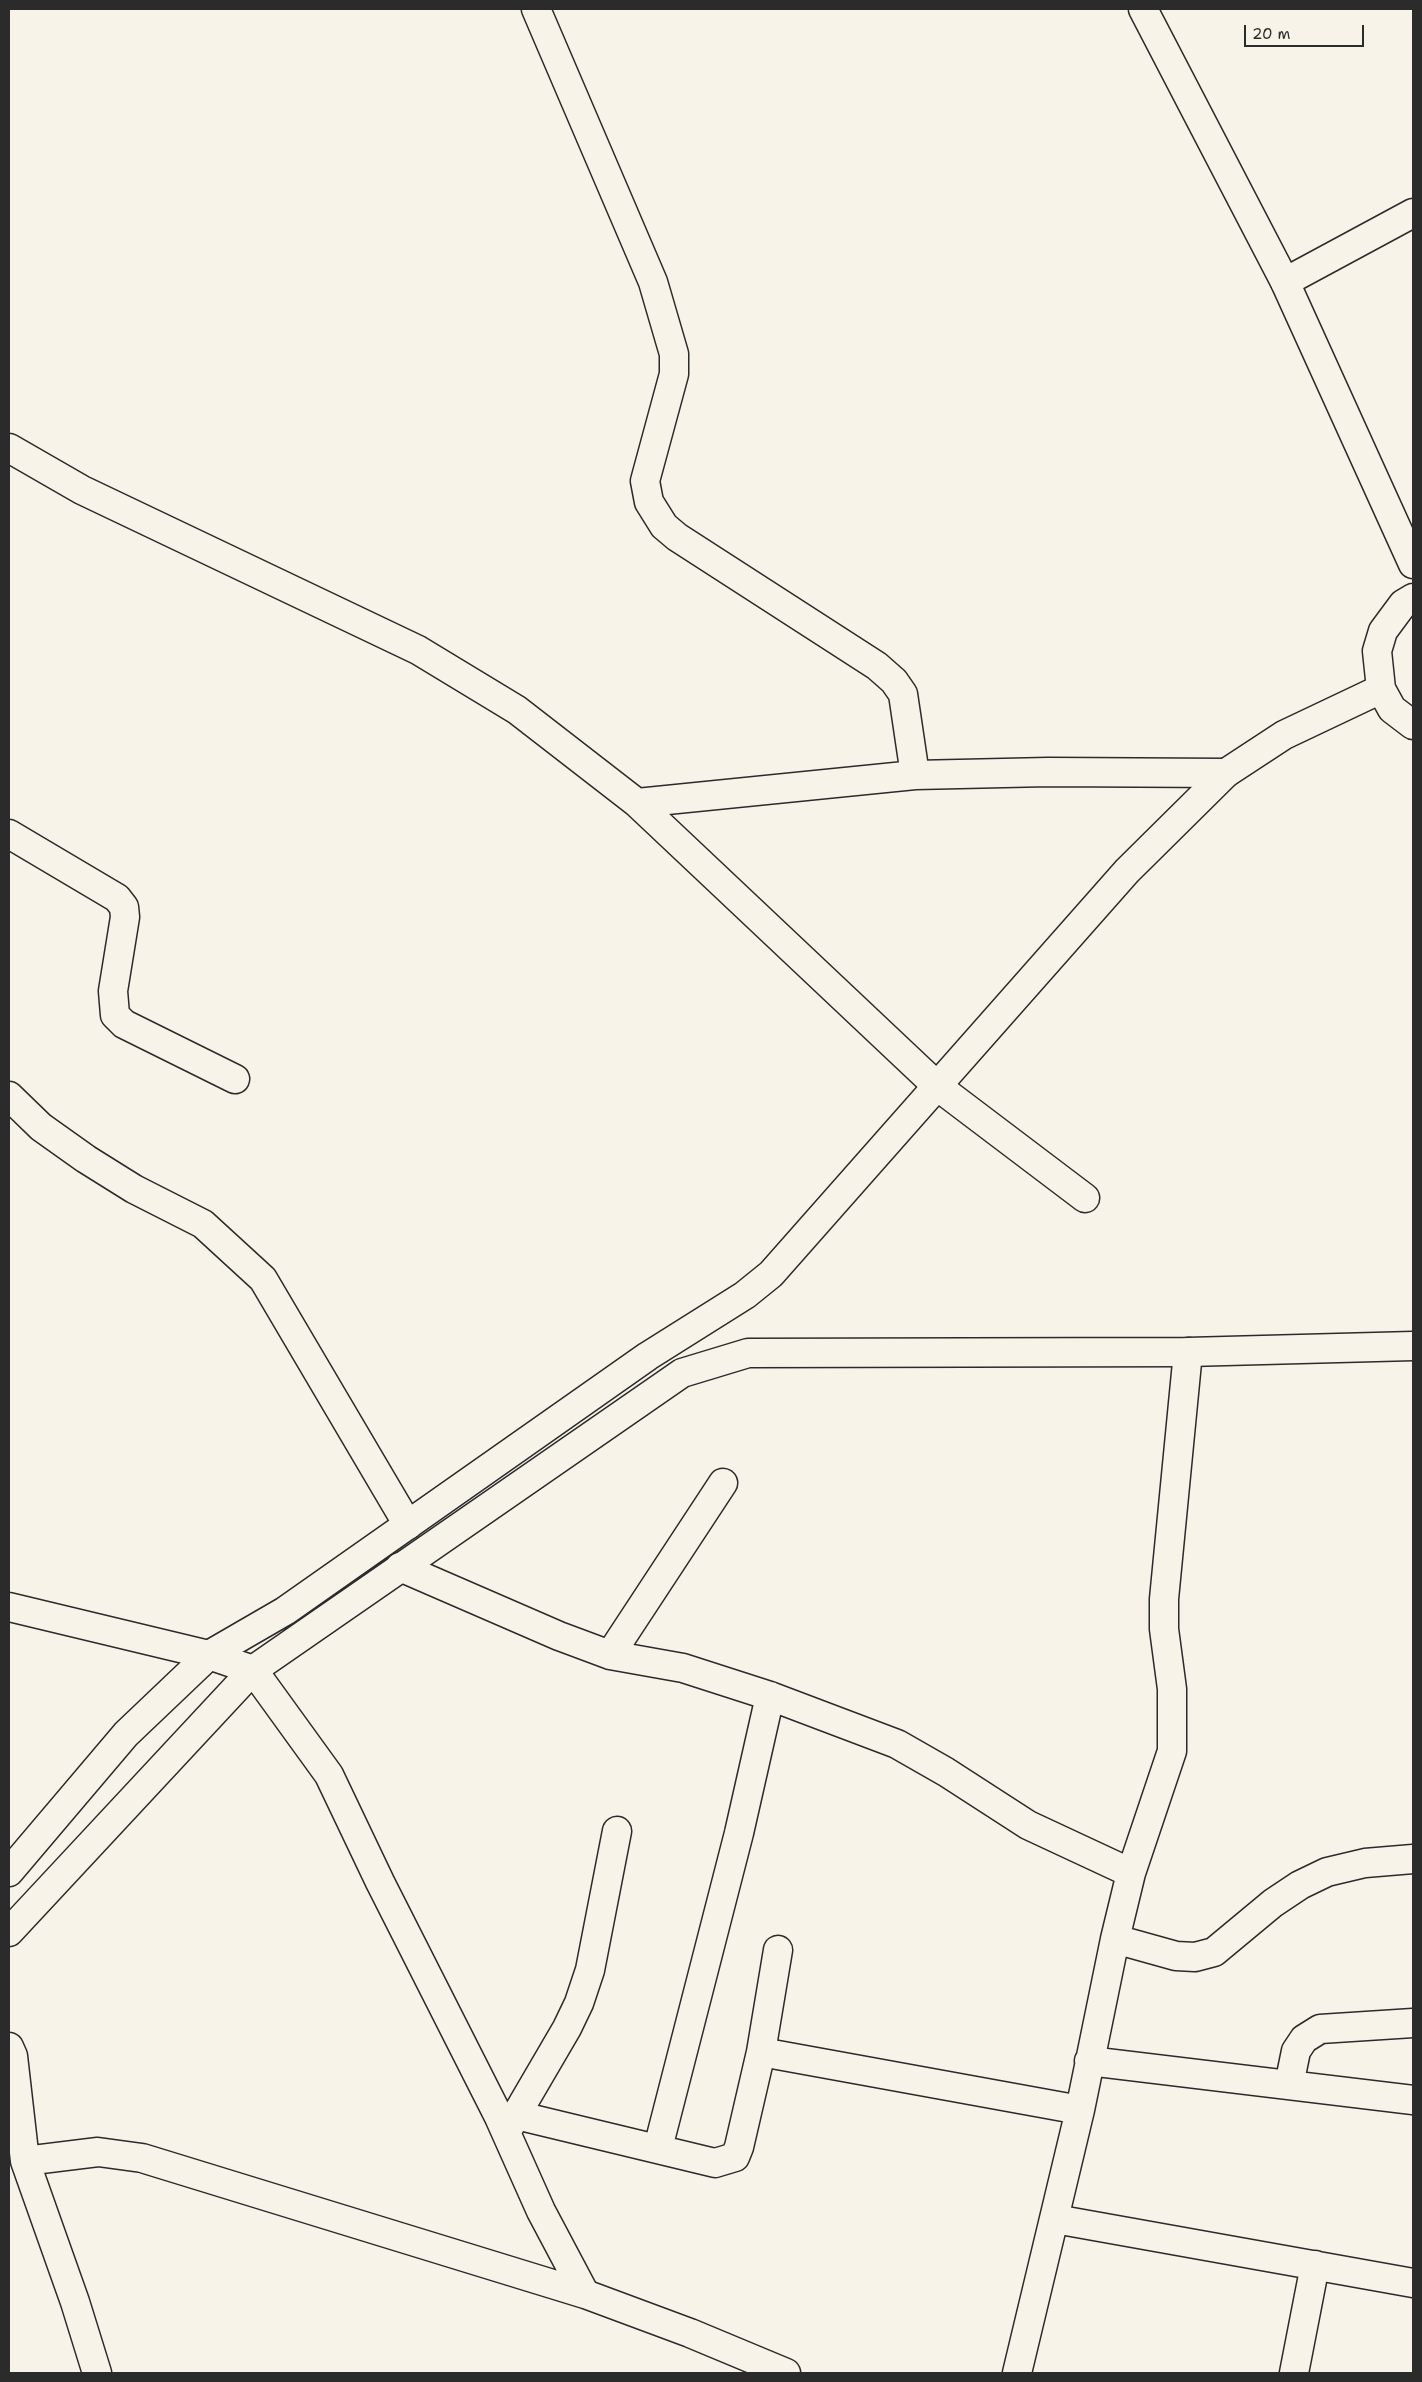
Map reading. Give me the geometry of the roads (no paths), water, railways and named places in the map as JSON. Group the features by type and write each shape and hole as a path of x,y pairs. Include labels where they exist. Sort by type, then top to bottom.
{"main road":[{"path":"536,9 653,282 674,354 674,374 645,481 649,502 664,526 678,537 876,666 894,681 904,694 916,775"},
{"path":"1143,9 1285,282 1413,564"},
{"path":"1285,282 1413,213"},
{"path":"9,448 82,490 418,650 517,710 637,803 937,1086 1085,1198"},
{"path":"1413,598 1403,604 1383,631 1377,651 1381,689 1392,709 1413,725"},
{"path":"9,1872 126,1734 209,1655 285,1611 648,1356 745,1295 772,1274 1127,871 1226,773 1284,735 1381,689"},
{"path":"637,803 916,775 1048,772 1226,773"},
{"path":"9,834 117,898 124,907 125,917 113,991 115,1015 124,1024 235,1079"},
{"path":"9,1096 41,1127 86,1158 134,1189 203,1224 263,1279 408,1525"},
{"path":"9,1932 253,1670 682,1373 748,1353 1188,1352 1413,1346"},
{"path":"1017,2373 1080,2110 1088,2061 1114,1939 1131,1873 1172,1751 1172,1689 1164,1629 1164,1599 1188,1352"},
{"path":"610,1655 723,1483"},
{"path":"400,1567 559,1636 610,1655 683,1668 770,1696 897,1744 946,1772 1028,1826 1131,1873"},
{"path":"9,1607 209,1655 253,1670 329,1775 511,2124 541,2211 585,2294"},
{"path":"658,2148 740,1833 770,1696"},
{"path":"511,2124 567,2028 579,2003 590,1970 617,1831"},
{"path":"1114,1939 1176,1956 1195,1957 1214,1952 1273,1903 1300,1885 1327,1872 1365,1863 1413,1859"},
{"path":"511,2124 658,2148 715,2163 735,2156 761,2052 778,1950"},
{"path":"1289,2085 1296,2051 1304,2039 1320,2028 1413,2023"},
{"path":"9,2047 13,2056 17,2153 75,2302 97,2373"},
{"path":"761,2052 1080,2110"},
{"path":"1088,2061 1413,2100"},
{"path":"17,2153 98,2152 142,2158 585,2294 690,2333 786,2373"},
{"path":"1055,2219 1413,2283"},
{"path":"1294,2373 1315,2265"}]}
